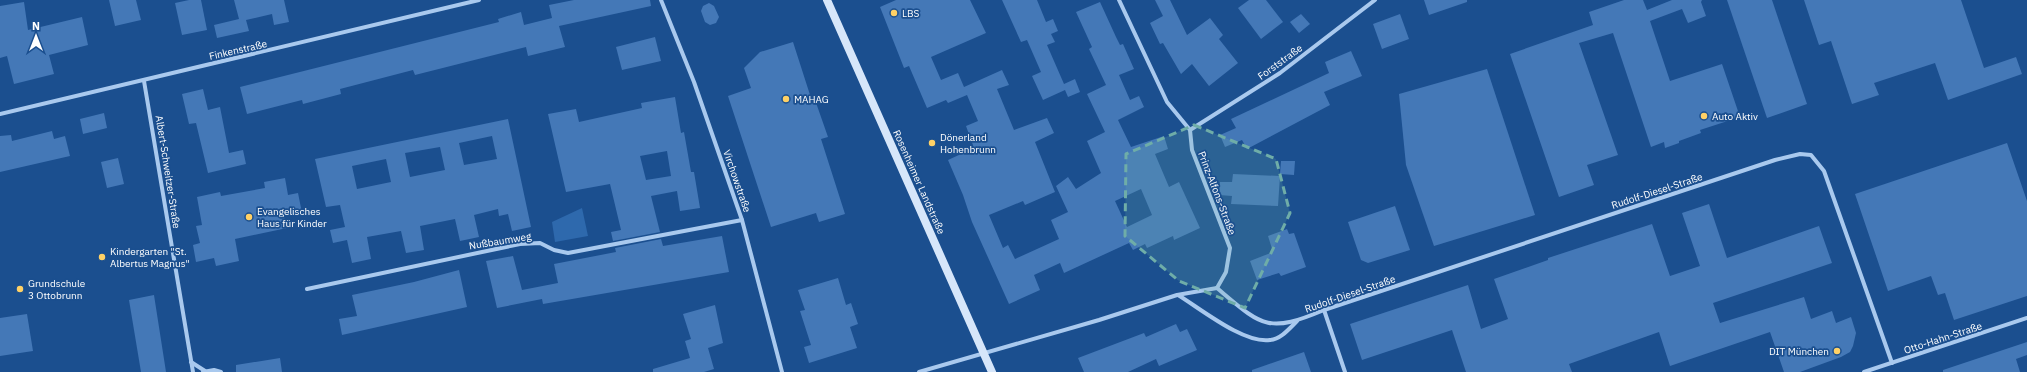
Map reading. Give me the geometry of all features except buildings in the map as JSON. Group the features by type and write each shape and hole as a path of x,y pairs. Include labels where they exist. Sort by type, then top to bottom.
{"main road":[{"name":"Rosenheimer Landstraße","path":"827,0 992,372"}],"street":[{"name":"Finkenstraße","path":"0,114 144,81 479,0"},
{"name":"Virchowstraße","path":"661,0 694,82 742,220 782,372"},
{"path":"1119,0 1167,102 1190,130"},
{"name":"Forststraße","path":"1190,130 1280,73 1375,0"},
{"name":"Albert-Schweitzer-Straße","path":"144,81 193,372"},
{"name":"Prinz-Alfons-Straße","path":"1190,130 1192,150 1230,248 1226,272 1217,288"},
{"name":"Rudolf-Diesel-Straße","path":"1217,288 1251,316 1265,323 1297,321 1324,310 1786,156 1811,154 1824,171 1892,363"},
{"name":"Nußbaumweg","path":"307,289 520,244 540,243 554,250 568,253 742,220"},
{"path":"919,372 984,354 1177,295 1217,288"},
{"name":"Rudolf-Diesel-Straße","path":"1177,295 1240,335 1257,340 1270,340 1280,337 1297,321"},
{"path":"1324,310 1345,372"},
{"name":"Otto-Hahn-Straße","path":"1864,372 2027,318"},
{"path":"191,362 204,371 214,370 221,372"}],"highlighted area":[{"path":"1194,125 1276,159 1290,213 1245,308 1179,281 1125,236 1126,154"}],"shaded area":[{"path":"582,208 588,236 555,242 552,222"}],"place":[{"name":"LBS","path":"894,13"},
{"name":"MAHAG","path":"786,99"},
{"name":"Auto Aktiv","path":"1704,116"},
{"name":"Dönerland Hohenbrunn","path":"932,143"},
{"name":"Evangelisches Haus für Kinder","path":"249,217"},
{"name":"Kindergarten \"St. Albertus Magnus\"","path":"102,257"},
{"name":"Grundschule 3 Ottobrunn","path":"20,289"},
{"name":"DIT München","path":"1837,351"}]}
